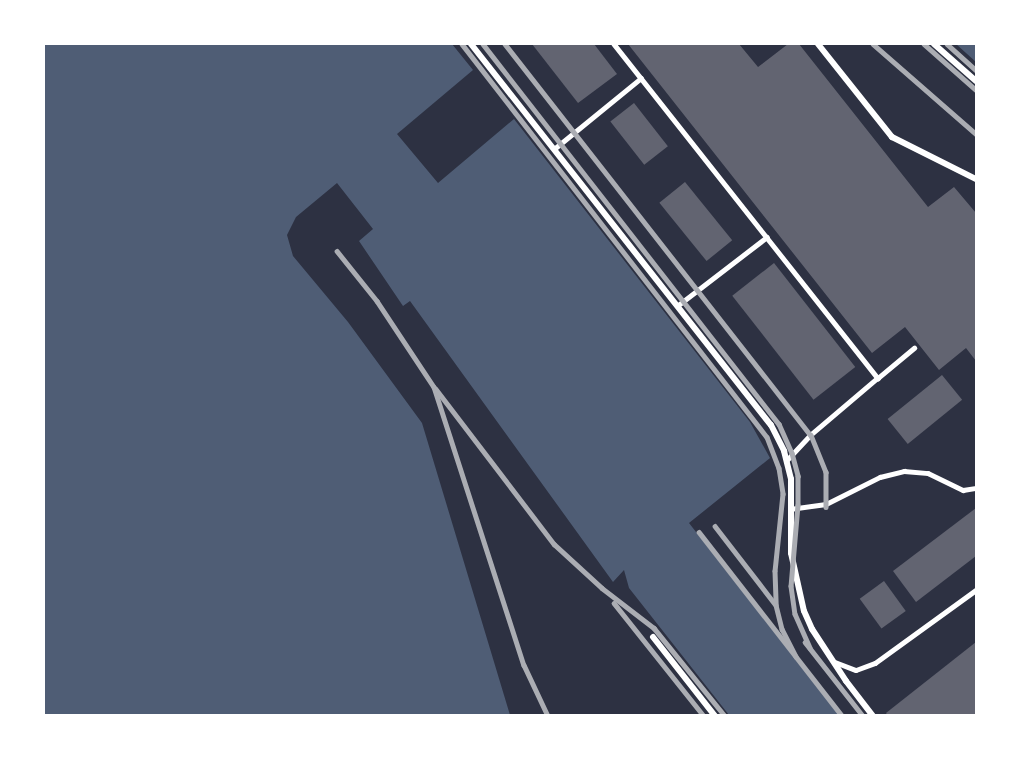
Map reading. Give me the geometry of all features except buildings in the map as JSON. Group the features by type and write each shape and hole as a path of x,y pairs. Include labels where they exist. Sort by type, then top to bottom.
{"street":[{"path":"471,44 771,425 787,461 791,479 791,553 799,593 812,629 846,681 873,716"},
{"path":"818,44 892,137 976,179"},
{"path":"934,44 976,81"},
{"path":"653,637 715,716"}],"lane":[{"path":"614,44 878,378"},
{"path":"554,149 642,78"},
{"path":"677,306 767,237"},
{"path":"787,461 811,435 914,348"},
{"path":"790,508 826,504 880,477 904,471 928,473 963,490 976,488"},
{"path":"833,660 849,669 866,668 976,590"}],"water":[{"path":"44,44 452,44 473,70 397,134 438,183 514,119 750,422 770,458 689,523 839,715 729,715 629,588 624,570 613,582 410,301 403,306 359,241 373,229 337,183 296,217 287,235 293,256 348,322 422,423 510,715 44,715"},
{"path":"956,44 976,44 976,62"}],"railway":[{"path":"462,44 767,437 779,468 783,494 775,571 776,605 782,629 796,657"},
{"path":"483,44 779,424 792,453 798,476 798,505 791,586 795,614 810,648"},
{"path":"505,44 811,435 826,472 826,507"},
{"path":"873,44 976,134"},
{"path":"924,44 976,90"},
{"path":"947,44 976,70"},
{"path":"337,251 377,301 434,387 524,665 548,716"},
{"path":"436,389 554,544 602,588 654,628 725,716"},
{"path":"715,526 775,604"},
{"path":"699,532 842,716"},
{"path":"614,603 704,716"},
{"path":"805,642 863,716"}]}
